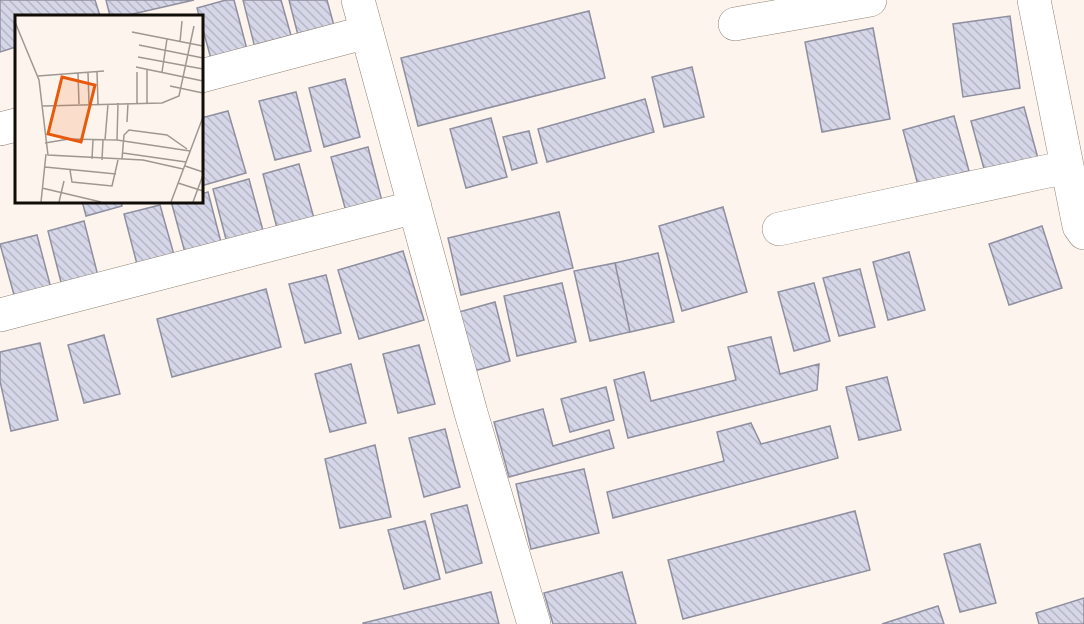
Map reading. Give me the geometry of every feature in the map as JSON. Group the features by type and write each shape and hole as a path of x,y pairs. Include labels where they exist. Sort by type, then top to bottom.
{"street":[{"path":"358,0 471,413 534,624"},
{"path":"735,24 870,0"},
{"path":"1040,1 1067,167 1079,226 1084,233"},
{"path":"202,76 367,32"},
{"path":"0,129 15,125"},
{"path":"779,229 1067,167"},
{"path":"0,315 415,207"}],"building":[{"path":"0,0 95,0 100,15 15,15 15,47 0,52"},
{"path":"106,0 194,0 128,15 110,15"},
{"path":"234,0 249,57 213,66 202,26 202,15 199,15 197,8"},
{"path":"243,0 281,0 294,46 257,56"},
{"path":"289,0 327,0 336,33 300,43"},
{"path":"589,11 605,78 418,126 401,58"},
{"path":"1010,16 1020,88 963,97 953,24"},
{"path":"873,28 890,119 822,132 805,42"},
{"path":"692,67 704,117 664,127 652,77"},
{"path":"345,79 360,137 324,147 309,88"},
{"path":"296,92 311,151 275,160 259,101"},
{"path":"645,99 654,132 547,162 538,129"},
{"path":"1024,107 1039,162 986,176 971,121"},
{"path":"228,111 246,173 202,186 202,118"},
{"path":"954,116 969,171 918,185 903,130"},
{"path":"491,118 507,177 466,188 450,129"},
{"path":"529,131 537,163 512,170 503,137"},
{"path":"368,147 383,205 347,215 331,157"},
{"path":"299,164 315,222 278,232 263,174"},
{"path":"249,179 265,238 228,247 213,189"},
{"path":"208,192 223,250 187,260 171,202 202,202 202,194"},
{"path":"82,202 121,202 122,206 86,216"},
{"path":"160,205 176,262 139,272 124,214"},
{"path":"723,207 747,292 682,311 659,226"},
{"path":"559,212 573,268 461,295 448,238"},
{"path":"84,221 99,280 63,290 48,231"},
{"path":"1042,226 1062,288 1009,305 989,244"},
{"path":"37,235 52,292 16,302 0,244"},
{"path":"403,251 424,320 359,339 338,270"},
{"path":"909,252 925,310 888,320 873,262"},
{"path":"658,253 674,322 630,332 615,263"},
{"path":"615,263 630,332 590,341 574,271"},
{"path":"860,269 875,327 839,336 823,278"},
{"path":"326,275 341,333 305,343 289,284"},
{"path":"562,283 576,342 517,356 504,296"},
{"path":"814,283 830,341 794,351 778,292"},
{"path":"266,289 281,347 172,377 157,319"},
{"path":"495,302 510,361 474,371 459,312"},
{"path":"104,335 120,394 84,403 68,345"},
{"path":"771,337 780,374 819,364 817,390 628,438 614,380 644,372 651,401 736,380 728,347"},
{"path":"40,343 58,420 11,431 0,381 0,352"},
{"path":"419,345 435,404 398,413 383,354"},
{"path":"351,364 366,423 330,432 315,374"},
{"path":"887,377 901,430 859,440 846,387"},
{"path":"606,387 614,420 570,432 561,399"},
{"path":"543,409 553,446 609,430 614,448 509,477 494,422"},
{"path":"751,423 761,444 830,426 838,458 613,518 607,492 724,461 717,432"},
{"path":"445,429 460,487 424,497 409,438"},
{"path":"375,445 391,517 340,528 325,459"},
{"path":"584,469 599,533 531,549 516,484"},
{"path":"467,505 482,563 446,573 431,514"},
{"path":"855,511 870,570 683,619 668,560"},
{"path":"425,521 440,579 404,589 388,530"},
{"path":"980,544 996,603 960,612 944,554"},
{"path":"622,572 636,624 553,624 544,593"},
{"path":"491,592 499,624 363,624 363,623"},
{"path":"1084,598 1084,624 1039,624 1036,613"},
{"path":"938,606 944,624 882,624"}]}
